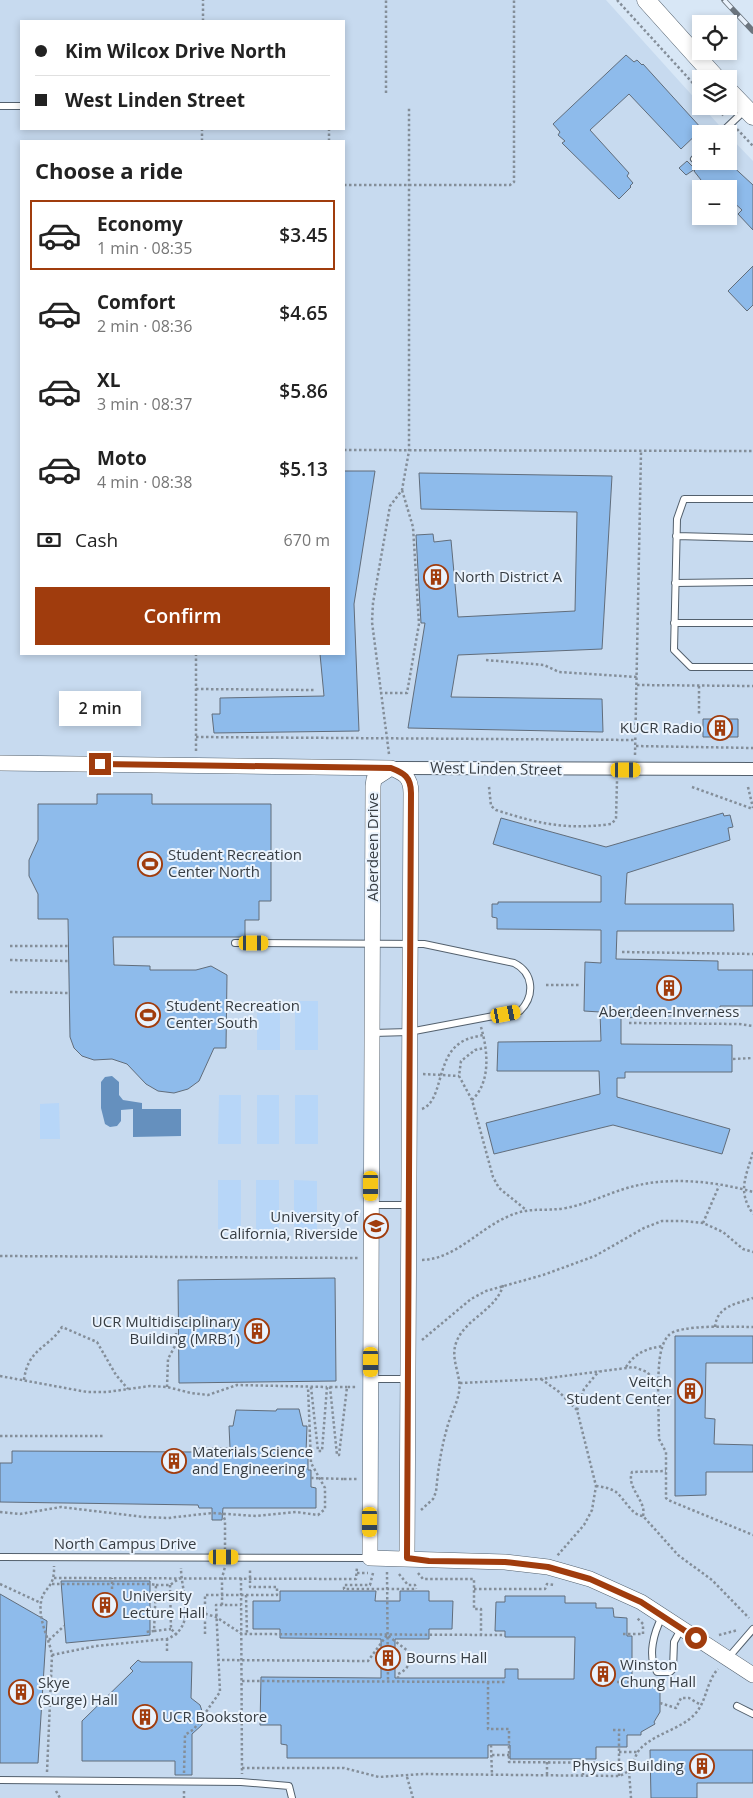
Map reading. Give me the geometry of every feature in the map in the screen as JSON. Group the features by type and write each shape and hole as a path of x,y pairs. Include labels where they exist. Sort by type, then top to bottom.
{"main road":[{"path":"646,0 709,70"},
{"path":"737,100 749,113"}],"street":[{"name":"West Linden Street","path":"0,763 753,770"},
{"path":"391,768 404,773 409,778 411,786 407,1558"},
{"name":"Aberdeen Drive","path":"372,1565 364,1383 372,1258 373,786 374,779 391,768"},
{"path":"372,1565 407,1558 429,1561 505,1562 548,1567 590,1579 619,1590 682,1628 753,1675"}],"lane":[{"path":"0,106 20,106"},
{"path":"732,125 749,113"},
{"path":"753,499 684,499 677,519 674,623 674,650 691,667 753,667"},
{"path":"676,536 753,538"},
{"path":"675,583 753,582"},
{"path":"674,623 753,623"},
{"path":"235,943 411,943 514,963 523,967 528,974 531,986 526,1005 520,1011 409,1032 372,1033"},
{"path":"371,1205 409,1205"},
{"path":"364,1383 409,1379"},
{"name":"North Campus Drive","path":"0,1557 224,1557 372,1565"},
{"path":"663,1616 654,1634 653,1666 657,1672 673,1669 674,1642 682,1628"},
{"path":"728,1658 753,1628"},
{"path":"737,1706 753,1714"},
{"path":"0,1780 241,1782 289,1786 292,1798"}],"path":[{"path":"203,20 204,0"},
{"path":"386,0 386,93"},
{"path":"345,186 510,185 514,182 514,0"},
{"path":"617,0 692,82"},
{"path":"391,768 372,622 373,603 390,506 402,490 409,451 410,108"},
{"path":"737,129 753,146"},
{"path":"345,450 753,451"},
{"path":"635,761 641,452"},
{"path":"380,693 407,693 419,624 413,527 402,490"},
{"path":"196,655 196,765"},
{"path":"486,660 544,665 559,672 637,677"},
{"path":"637,685 753,686"},
{"path":"699,686 699,716"},
{"path":"196,689 315,690"},
{"path":"196,737 636,740"},
{"path":"636,746 753,748"},
{"path":"489,787 491,806 496,810 562,828 592,827 611,824 616,819 617,777"},
{"path":"692,787 753,809"},
{"path":"748,787 753,809"},
{"path":"10,946 68,946"},
{"path":"622,952 753,954"},
{"path":"10,960 69,961"},
{"path":"546,986 579,985"},
{"path":"10,992 69,993"},
{"path":"472,1100 479,1093 485,1081 486,1048 479,1019"},
{"path":"629,1023 739,1024 753,1026"},
{"path":"421,1110 432,1102 446,1060 459,1043 483,1035"},
{"path":"486,1048 466,1055 461,1061 459,1076 472,1100 493,1177 500,1188 524,1209"},
{"path":"733,1059 753,1058"},
{"path":"421,1074 459,1076"},
{"path":"753,1152 743,1189 744,1200 753,1214"},
{"path":"409,1260 426,1260 445,1255 505,1217 524,1209 564,1208 584,1204 629,1188 658,1182 719,1186 753,1192"},
{"path":"703,1223 719,1186"},
{"path":"420,1340 471,1299 503,1285 543,1276 596,1256 644,1228 662,1222 682,1220 703,1223 723,1232 743,1249 753,1252"},
{"path":"0,1256 372,1258"},
{"path":"420,1511 433,1499 436,1492 447,1427 459,1394 460,1383 457,1373 456,1344 460,1335 500,1294 503,1285"},
{"path":"715,1326 716,1318 723,1309 753,1298"},
{"path":"753,1327 715,1326 676,1330 668,1335 664,1346 658,1384 659,1439 666,1452 666,1498 753,1535"},
{"path":"24,1380 28,1361 47,1341 55,1338 62,1327 97,1342 116,1375 128,1389"},
{"path":"167,1386 168,1359 176,1344 176,1332"},
{"path":"626,1367 631,1360 647,1348 664,1346"},
{"path":"460,1383 541,1379 634,1367 647,1372 658,1384"},
{"path":"577,1410 584,1389 599,1371"},
{"path":"0,1376 87,1392 167,1386 191,1393 208,1395 237,1385 347,1387 364,1383"},
{"path":"541,1379 558,1391 577,1410 596,1486 592,1510 584,1525 557,1556"},
{"path":"309,1387 318,1451 322,1450 328,1387"},
{"path":"0,1512 20,1514 61,1507 144,1518 222,1513 256,1516 296,1512 318,1515 325,1509 325,1488 311,1462 309,1387"},
{"path":"328,1387 336,1455 339,1455 347,1387"},
{"path":"0,1436 105,1436"},
{"path":"643,1516 644,1510 631,1483 632,1472 666,1471"},
{"path":"311,1478 358,1479"},
{"path":"596,1486 610,1488 617,1493 636,1513 643,1516 678,1555 712,1580 749,1618"},
{"path":"222,1513 225,1520 224,1557"},
{"path":"372,1565 370,1585 344,1585 344,1589 416,1589 415,1585 408,1585 398,1572"},
{"path":"54,1578 356,1579 356,1567"},
{"path":"47,1772 52,1655 42,1622 41,1603 43,1596 52,1584 54,1568"},
{"path":"52,1655 96,1646 167,1639 177,1635 185,1623 186,1608 186,1595 180,1568"},
{"path":"222,1606 222,1578 225,1568"},
{"path":"205,1634 205,1595 278,1595 277,1587 250,1587 250,1568"},
{"path":"387,1572 388,1682"},
{"path":"417,1572 422,1579 474,1579 474,1609 481,1609 481,1635"},
{"path":"52,1584 170,1585 181,1577"},
{"path":"112,1578 112,1589"},
{"path":"241,1578 241,1782"},
{"path":"0,1584 41,1603"},
{"path":"474,1589 545,1589 547,1584 556,1586"},
{"path":"154,1631 156,1585"},
{"path":"170,1585 171,1630"},
{"path":"246,1595 246,1634"},
{"path":"184,1781 185,1736 194,1730 220,1692 217,1660 216,1606 241,1606"},
{"path":"186,1608 216,1617 242,1634 505,1635"},
{"path":"744,1623 753,1615"},
{"path":"623,1634 643,1634 643,1624 635,1616"},
{"path":"49,1640 64,1626"},
{"path":"718,1635 740,1629"},
{"path":"146,1632 171,1630 177,1635"},
{"path":"217,1660 368,1661 387,1635"},
{"path":"387,1635 408,1651 410,1663 404,1671 398,1674 398,1678"},
{"path":"167,1639 167,1650"},
{"path":"630,1798 629,1771 637,1752 694,1715 701,1705 710,1678 717,1670"},
{"path":"617,1682 661,1682 665,1672"},
{"path":"242,1681 505,1682"},
{"path":"488,1682 488,1729 509,1729 509,1762 619,1763"},
{"path":"660,1703 676,1708 682,1698 689,1698 701,1705"},
{"path":"613,1730 624,1730"},
{"path":"619,1730 619,1776"},
{"path":"491,1745 492,1776"},
{"path":"619,1752 637,1752"},
{"path":"492,1755 509,1755"},
{"path":"547,1762 547,1776"},
{"path":"583,1762 583,1776"},
{"path":"242,1768 344,1768 379,1777 407,1777 423,1774 619,1776 629,1771"},
{"path":"407,1777 413,1798"},
{"path":"56,1790 60,1798"}],"shaded area":[{"name":"University of California, Riverside","path":"0,0 606,0 692,95 692,115 710,115 719,125 692,125 692,170 737,170 737,144 753,161 753,1798 0,1798"},
{"path":"257,1001 280,1001 280,1050 257,1050"},
{"path":"295,1001 318,1001 318,1050 295,1050"},
{"path":"112,1076 119,1082 119,1095 123,1100 142,1103 142,1109 181,1109 181,1136 133,1137 133,1109 121,1110 121,1121 117,1126 110,1127 105,1124 101,1108 101,1082 105,1077"},
{"path":"219,1095 241,1095 241,1144 218,1144"},
{"path":"257,1095 279,1095 279,1144 257,1144"},
{"path":"295,1095 318,1095 318,1144 295,1144"},
{"path":"59,1103 60,1139 40,1139 40,1104"},
{"path":"218,1180 241,1180 241,1230 218,1229"},
{"path":"256,1180 279,1180 279,1230 256,1230"},
{"path":"294,1180 317,1181 317,1230 294,1230"}],"building":[{"path":"626,55 634,62 637,60 643,64 698,125 692,125 692,139 681,149 629,94 590,130 629,173 627,176 633,183 619,199 562,143 565,141 558,135 560,132 553,124"},
{"path":"687,161 694,170 686,175 679,168"},
{"path":"737,170 753,185 753,230 738,214 742,210 737,205 737,180 701,180 694,171"},
{"path":"753,266 753,305 747,311 728,291"},
{"path":"345,471 375,471 354,604 359,731 214,733 212,714 220,714 220,698 324,696 320,655 345,655"},
{"name":"North District A","path":"419,473 612,476 602,649 458,655 451,697 602,699 603,732 408,728 425,623 421,623 416,535 433,534 434,542 451,540 458,617 575,611 577,512 421,509"},
{"name":"KUCR Radio","path":"703,719 738,719 738,737 703,737"},
{"name":"Student Recreation Center North","path":"97,794 152,794 152,804 271,804 271,901 259,901 259,920 245,920 245,937 113,937 114,965 150,966 150,970 196,970 211,966 227,975 226,1048 214,1048 199,1081 188,1089 174,1093 158,1091 146,1084 127,1064 112,1059 94,1060 82,1056 74,1048 70,1037 68,919 38,919 38,894 29,876 29,860 38,840 38,804 97,804"},
{"name":"Aberdeen-Inverness","path":"723,813 724,816 730,815 733,827 728,828 730,840 627,873 625,904 733,904 734,931 617,931 616,959 718,961 718,970 753,970 753,1006 720,1006 720,1014 621,1018 621,1044 732,1045 732,1072 625,1072 625,1078 617,1078 617,1097 730,1129 722,1154 613,1125 494,1154 486,1123 600,1094 599,1071 497,1071 498,1042 601,1041 600,1012 584,1011 585,962 601,963 601,930 497,929 497,918 492,917 492,904 498,904 498,902 601,902 601,876 493,844 501,818 606,847"},
{"name":"UCR Multidisciplinary Building (MRB1)","path":"335,1278 336,1381 179,1383 178,1280"},
{"name":"Veitch Student Center","path":"675,1336 753,1336 753,1363 706,1363 705,1418 715,1419 714,1444 753,1445 753,1472 706,1472 706,1495 675,1496"},
{"name":"Materials Science and Engineering","path":"277,1409 299,1409 303,1426 307,1426 306,1452 308,1452 308,1470 311,1470 311,1487 316,1488 316,1508 223,1508 222,1520 212,1520 212,1508 199,1508 198,1505 0,1502 0,1463 12,1463 12,1451 199,1452 199,1448 230,1448 229,1426 233,1426 236,1410 276,1411"},
{"name":"University Lecture Hall","path":"61,1581 150,1581 150,1635 66,1643"},
{"path":"280,1591 376,1591 375,1601 400,1601 400,1591 429,1591 429,1601 453,1601 452,1629 429,1629 429,1639 395,1639 395,1678 505,1678 505,1669 518,1669 518,1679 574,1679 575,1637 505,1637 505,1631 495,1631 496,1602 505,1602 505,1596 565,1596 565,1603 596,1603 596,1608 613,1608 614,1617 627,1618 627,1636 632,1636 632,1684 660,1684 660,1712 654,1722 655,1724 641,1732 641,1735 627,1735 627,1747 596,1747 596,1759 510,1759 510,1745 488,1745 488,1758 287,1758 287,1745 281,1744 281,1725 260,1725 261,1677 381,1678 381,1639 280,1638 280,1629 253,1629 253,1601 280,1601"},
{"name":"Skye (Surge) Hall","path":"0,1594 47,1621 38,1763 0,1763"},
{"name":"UCR Bookstore","path":"138,1660 141,1662 192,1662 191,1698 200,1705 203,1714 202,1725 192,1734 192,1775 175,1775 175,1761 82,1761 82,1721 133,1671 130,1668"},
{"name":"Physics Building","path":"650,1750 753,1750 753,1783 697,1783 697,1798 651,1798"}],"railway":[{"path":"724,0 753,31"}],"place":[{"name":"North District A","path":"436,577"},
{"name":"KUCR Radio","path":"720,728"},
{"name":"Student Recreation Center North","path":"150,864"},
{"name":"Aberdeen-Inverness","path":"669,988"},
{"name":"Student Recreation Center South","path":"148,1015"},
{"name":"University of California, Riverside","path":"376,1226"},
{"name":"UCR Multidisciplinary Building (MRB1)","path":"257,1331"},
{"name":"Veitch Student Center","path":"690,1391"},
{"name":"Materials Science and Engineering","path":"174,1461"},
{"name":"University Lecture Hall","path":"105,1605"},
{"name":"Bourns Hall","path":"388,1658"},
{"name":"Winston Chung Hall","path":"603,1674"},
{"name":"Skye (Surge) Hall","path":"21,1692"},
{"name":"UCR Bookstore","path":"145,1717"},
{"name":"Physics Building","path":"702,1766"}],"route":[{"path":"100,764 391,768 404,773 409,778 411,786 411,943 408,1060 409,1379 407,1558 429,1561 505,1562 548,1567 590,1579 619,1590 696,1638"}]}
